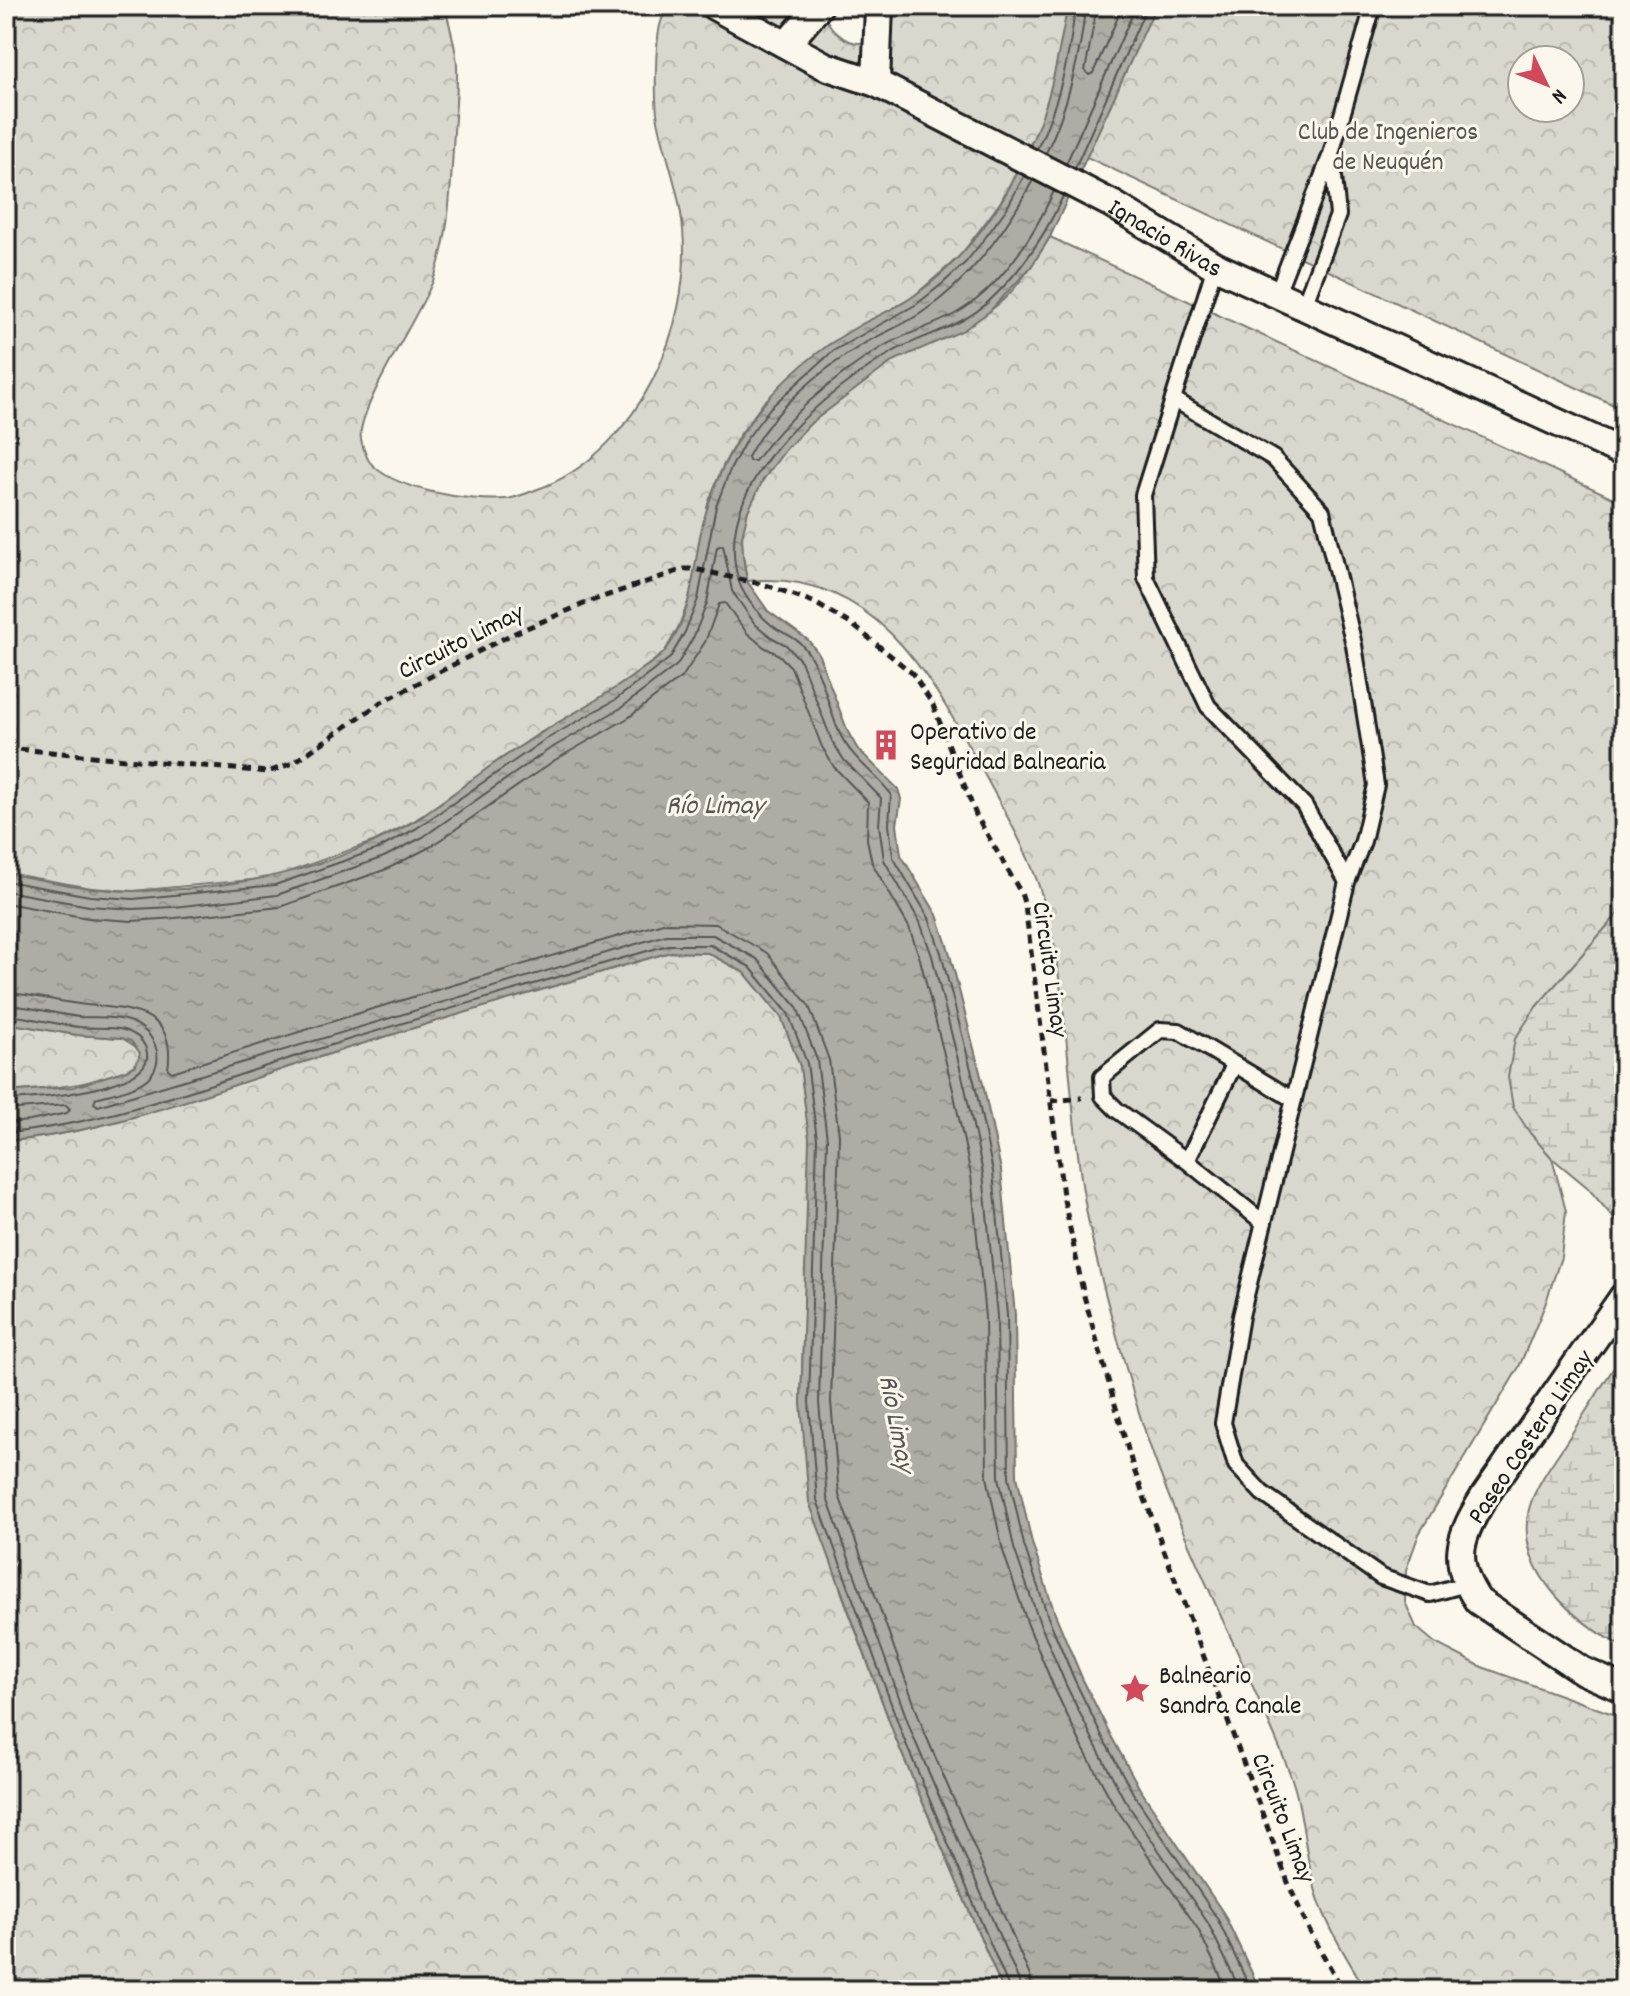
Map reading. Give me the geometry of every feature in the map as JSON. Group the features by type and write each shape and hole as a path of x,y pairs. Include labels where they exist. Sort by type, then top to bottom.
{"street":[{"name":"Ignacio Rivas","path":"714,6 825,66 876,83 1112,204 1215,266 1624,453"},
{"path":"787,44 819,6"},
{"path":"876,83 879,6"},
{"name":"Paseo Costero Limay","path":"1466,1584 1460,1546 1468,1523 1624,1296"},
{"path":"1466,1584 1491,1612 1583,1671 1624,1689"}],"lane":[{"path":"1277,293 1331,154 1373,6"},
{"path":"1304,305 1338,215 1331,154"},
{"path":"1215,266 1143,495 1146,578 1208,706 1304,805 1347,882"},
{"path":"1173,399 1273,458 1322,511 1354,645 1376,785 1363,841 1347,882 1241,1316 1223,1423 1236,1465 1262,1493 1381,1577 1430,1594 1466,1584"},
{"path":"1264,1223 1117,1110 1103,1096 1102,1077 1160,1030 1179,1031 1294,1100"},
{"path":"1187,1161 1234,1065"}],"path":[{"name":"Circuito Limay","path":"6,748 252,773 268,772 293,763 380,703 510,635 672,571 695,569 790,593 834,613 896,657 924,688 967,797 1015,879 1025,906 1068,1226 1133,1467 1289,1885 1309,1930 1343,1990"},
{"path":"1051,1101 1103,1096"}],"green space":[{"name":"Club de Ingenieros de Neuquén","path":"6,6 445,6 457,65 446,233 433,281 378,386 362,426 361,439 369,461 395,480 453,496 491,499 521,496 546,486 579,468 608,443 633,413 653,380 668,344 684,267 681,217 656,103 659,31 669,6 823,6 828,21 838,34 852,42 868,43 891,31 896,6 1624,6 1624,410 1036,133 1000,203 960,256 913,297 828,345 764,402 739,436 708,504 690,597 664,653 611,693 538,734 414,821 375,841 272,878 133,891 91,888 6,873"},
{"path":"1050,237 1624,503 1624,907 1536,1007 1530,1133 1552,1158 1566,1211 1561,1257 1519,1367 1419,1534 1406,1570 1405,1602 1416,1627 1435,1643 1482,1667 1624,1718 1624,1990 1366,1990 1322,1909 1289,1771 1167,1492 1134,1396 1093,1243 1078,1156 1054,945 1041,891 1027,856 941,699 918,665 892,635 863,610 830,592 791,581 747,581 742,539 747,512 777,459 799,434 873,374 966,325 997,305 1023,278"},
{"path":"1624,907 1624,1241 1618,1223 1587,1187 1552,1158 1530,1133 1513,1107 1508,1077 1515,1039 1536,1007"},
{"path":"670,952 708,953 745,973 781,1017 800,1066 810,1139 801,1403 841,1591 897,1742 1003,1990 6,1990 6,1141 43,1137 119,1121 396,1033"},
{"path":"6,1023 77,1035 122,1038 136,1047 140,1053 139,1060 130,1068 97,1080 6,1092"},
{"path":"1624,1343 1624,1647 1587,1624 1553,1592 1540,1574 1527,1532 1529,1509 1540,1484 1618,1361"}],"water":[{"name":"Río Limay","path":"1068,6 1156,6 1050,237 1031,267 990,311 964,330 893,361 811,423 786,449 763,480 748,511 742,536 743,557 747,581 768,611 808,640 818,653 857,748 898,789 901,799 897,825 901,855 937,915 949,951 1001,1170 1015,1315 1017,1476 1032,1543 1055,1614 1111,1736 1140,1789 1224,1914 1260,1990 1003,1990 897,1742 809,1502 801,1403 809,1139 800,1066 781,1017 745,973 708,953 670,952 396,1033 119,1121 43,1137 6,1141 6,1092 73,1087 129,1069 136,1065 140,1053 131,1041 122,1038 77,1035 6,1023 6,873 86,887 134,891 242,882 313,865 381,839 413,822 502,758 657,659 674,638 686,611 710,501 723,467 741,436 772,395 805,363 842,336 915,295 958,258 977,236 1009,188 1034,137 1052,84"}],"place":[{"name":"Operativo de Seguridad Balnearia","path":"886,745"},
{"name":"Balneario Sandra Canale","path":"1135,1689"}]}
